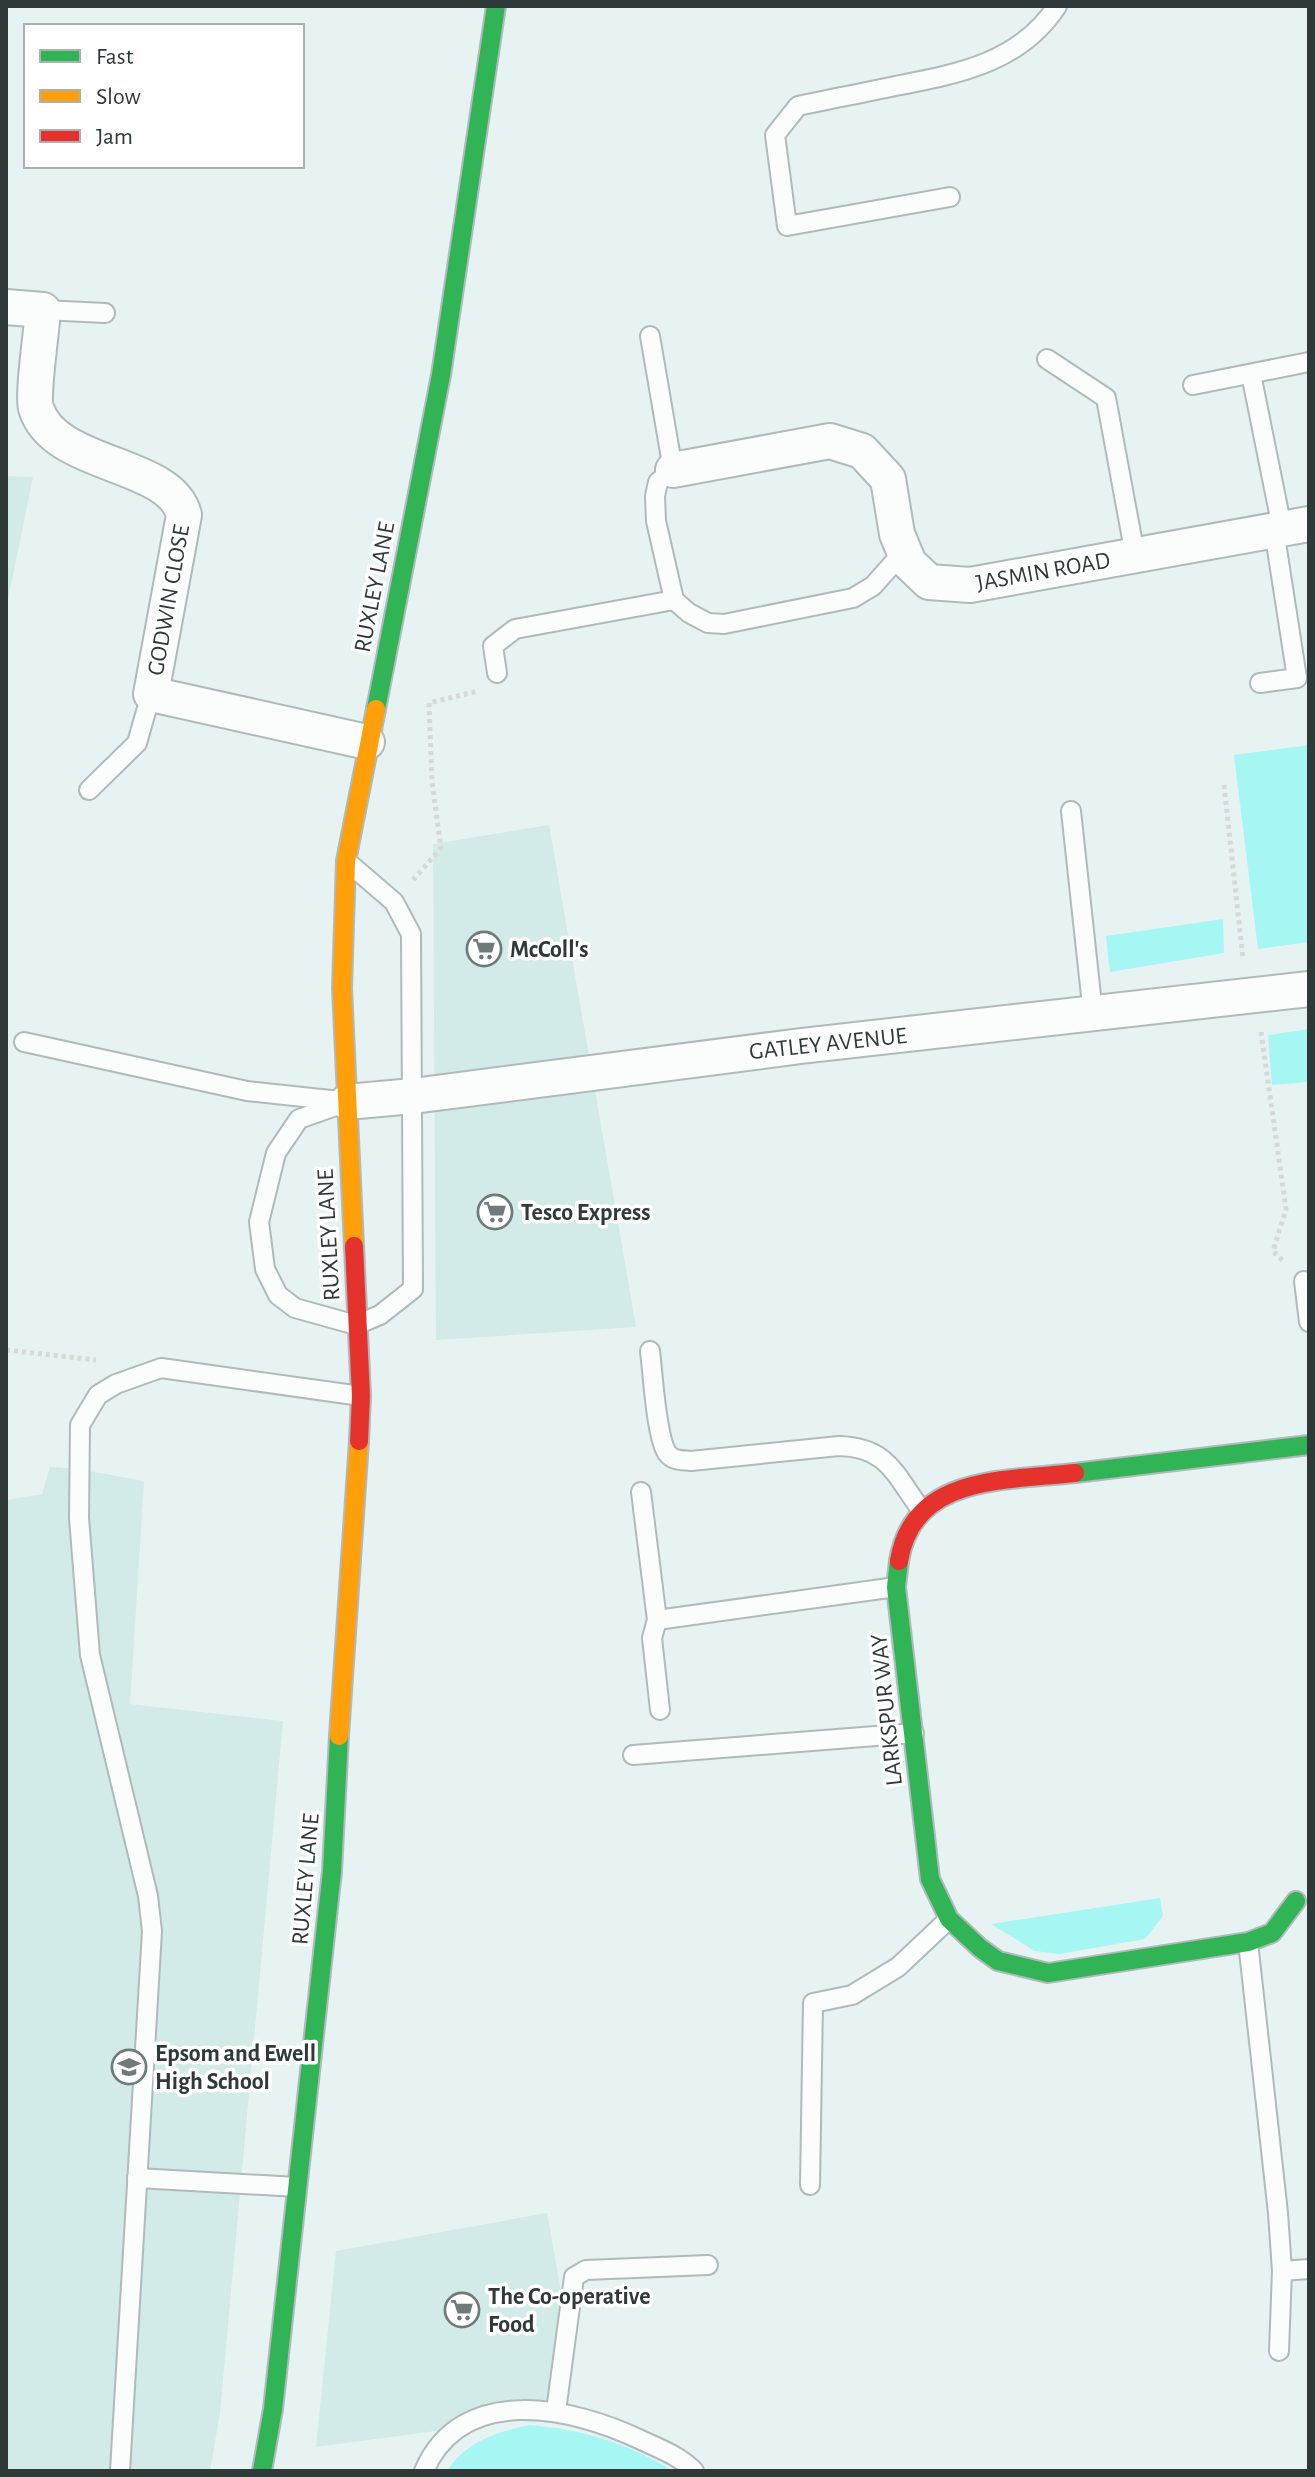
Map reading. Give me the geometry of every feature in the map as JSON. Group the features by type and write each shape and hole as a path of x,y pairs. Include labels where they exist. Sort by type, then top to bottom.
{"main road":[{"name":"RUXLEY LANE","path":"262,2471 273,2409 332,1871 345,1627 356,1516 361,1396 342,988 346,861 441,375 496,6"},
{"name":"LARKSPUR WAY","path":"1303,1898 1272,1933 1248,1942 1048,1973 998,1961 949,1919 930,1879 896,1587 898,1552 906,1530 940,1496 967,1486 1309,1445"}],"street":[{"path":"6,307 43,310"},
{"name":"GODWIN CLOSE","path":"43,310 35,405 46,429 73,446 167,489 180,501 184,515 151,694 367,742"},
{"name":"JASMIN ROAD","path":"673,470 830,441 862,451 888,479 897,534 909,563 929,582 970,585 1288,527"},
{"name":"GATLEY AVENUE","path":"347,1102 700,1058 1309,989"}],"lane":[{"path":"950,197 787,226 775,135 798,106 967,71 995,59 1027,39 1057,6"},
{"path":"43,310 105,313"},
{"path":"650,336 673,470 658,482 656,521 674,600 689,613 708,623 724,624 853,598 873,586 904,551"},
{"path":"1047,359 1106,398 1135,555"},
{"path":"1193,385 1309,362"},
{"path":"1251,374 1288,527 1297,678 1260,683"},
{"path":"497,673 493,646 515,629 674,600"},
{"path":"89,790 137,743 151,694"},
{"path":"1071,811 1093,1014"},
{"path":"346,861 394,902 411,934 413,1289 380,1315 356,1325 295,1308 278,1295 265,1269 259,1222 276,1153 299,1119 347,1102"},
{"path":"24,1042 247,1091 347,1102"},
{"path":"1304,1281 1309,1322"},
{"path":"650,1351 661,1436 667,1452 674,1459 691,1461 862,1446 885,1461 922,1511"},
{"path":"120,2471 152,1931 148,1896 90,1655 79,1518 80,1425 98,1395 116,1384 161,1368 361,1396"},
{"path":"641,1492 657,1620 652,1638 660,1710"},
{"path":"657,1620 896,1587"},
{"path":"633,1755 914,1733"},
{"path":"810,2185 813,2003 852,1995 898,1967 949,1919"},
{"path":"1248,1942 1278,2213 1282,2271 1279,2351"},
{"path":"137,2178 297,2187"},
{"path":"556,2411 574,2277 586,2270 708,2265"},
{"path":"1282,2271 1309,2269"},
{"path":"424,2471 433,2451 463,2424 486,2414 518,2410 556,2411 627,2433 685,2461 694,2471"}],"path":[{"path":"394,902 441,848 432,782 429,703 477,692 497,673"},
{"path":"1224,785 1251,996 1286,1209 1273,1251 1304,1281"},
{"path":"6,1350 100,1361"}],"shaded area":[{"path":"6,476 33,477 6,609"},
{"path":"1309,745 1309,942 1258,949 1234,755"},
{"path":"549,825 636,1327 436,1340 433,844"},
{"path":"1223,919 1224,953 1110,972 1106,936"},
{"path":"1309,1029 1309,1082 1272,1085 1268,1035"},
{"name":"Epsom and Ewell High School","path":"50,1467 144,1481 130,1704 283,1721 220,2413 210,2471 6,2471 6,1500 42,1494"},
{"path":"1160,1898 1163,1916 1145,1939 1059,1954 1035,1951 991,1924"},
{"path":"547,2213 561,2291 548,2416 316,2447 336,2251"},
{"path":"529,2425 604,2439 673,2471 447,2471 473,2445 505,2431"}],"traffic: fast":[{"path":"376,709 441,375 496,6"},
{"path":"1075,1473 1309,1445"},
{"path":"899,1561 896,1587 930,1879 949,1919 980,1948 998,1961 1048,1973 1248,1942 1272,1933 1296,1901"},
{"path":"262,2471 273,2409 332,1871 339,1736"}],"traffic: slow":[{"path":"354,1246 342,988 346,861 376,709"},
{"path":"339,1736 359,1441"}],"traffic: jam":[{"path":"354,1246 361,1396 359,1441"},
{"path":"899,1561 908,1533 923,1512 943,1497 966,1487 993,1481 1075,1473"}],"place":[{"name":"McColl's","path":"484,949"},
{"name":"Tesco Express","path":"495,1212"},
{"name":"Epsom and Ewell High School","path":"129,2067"},
{"name":"The Co-operative Food","path":"462,2310"}]}
